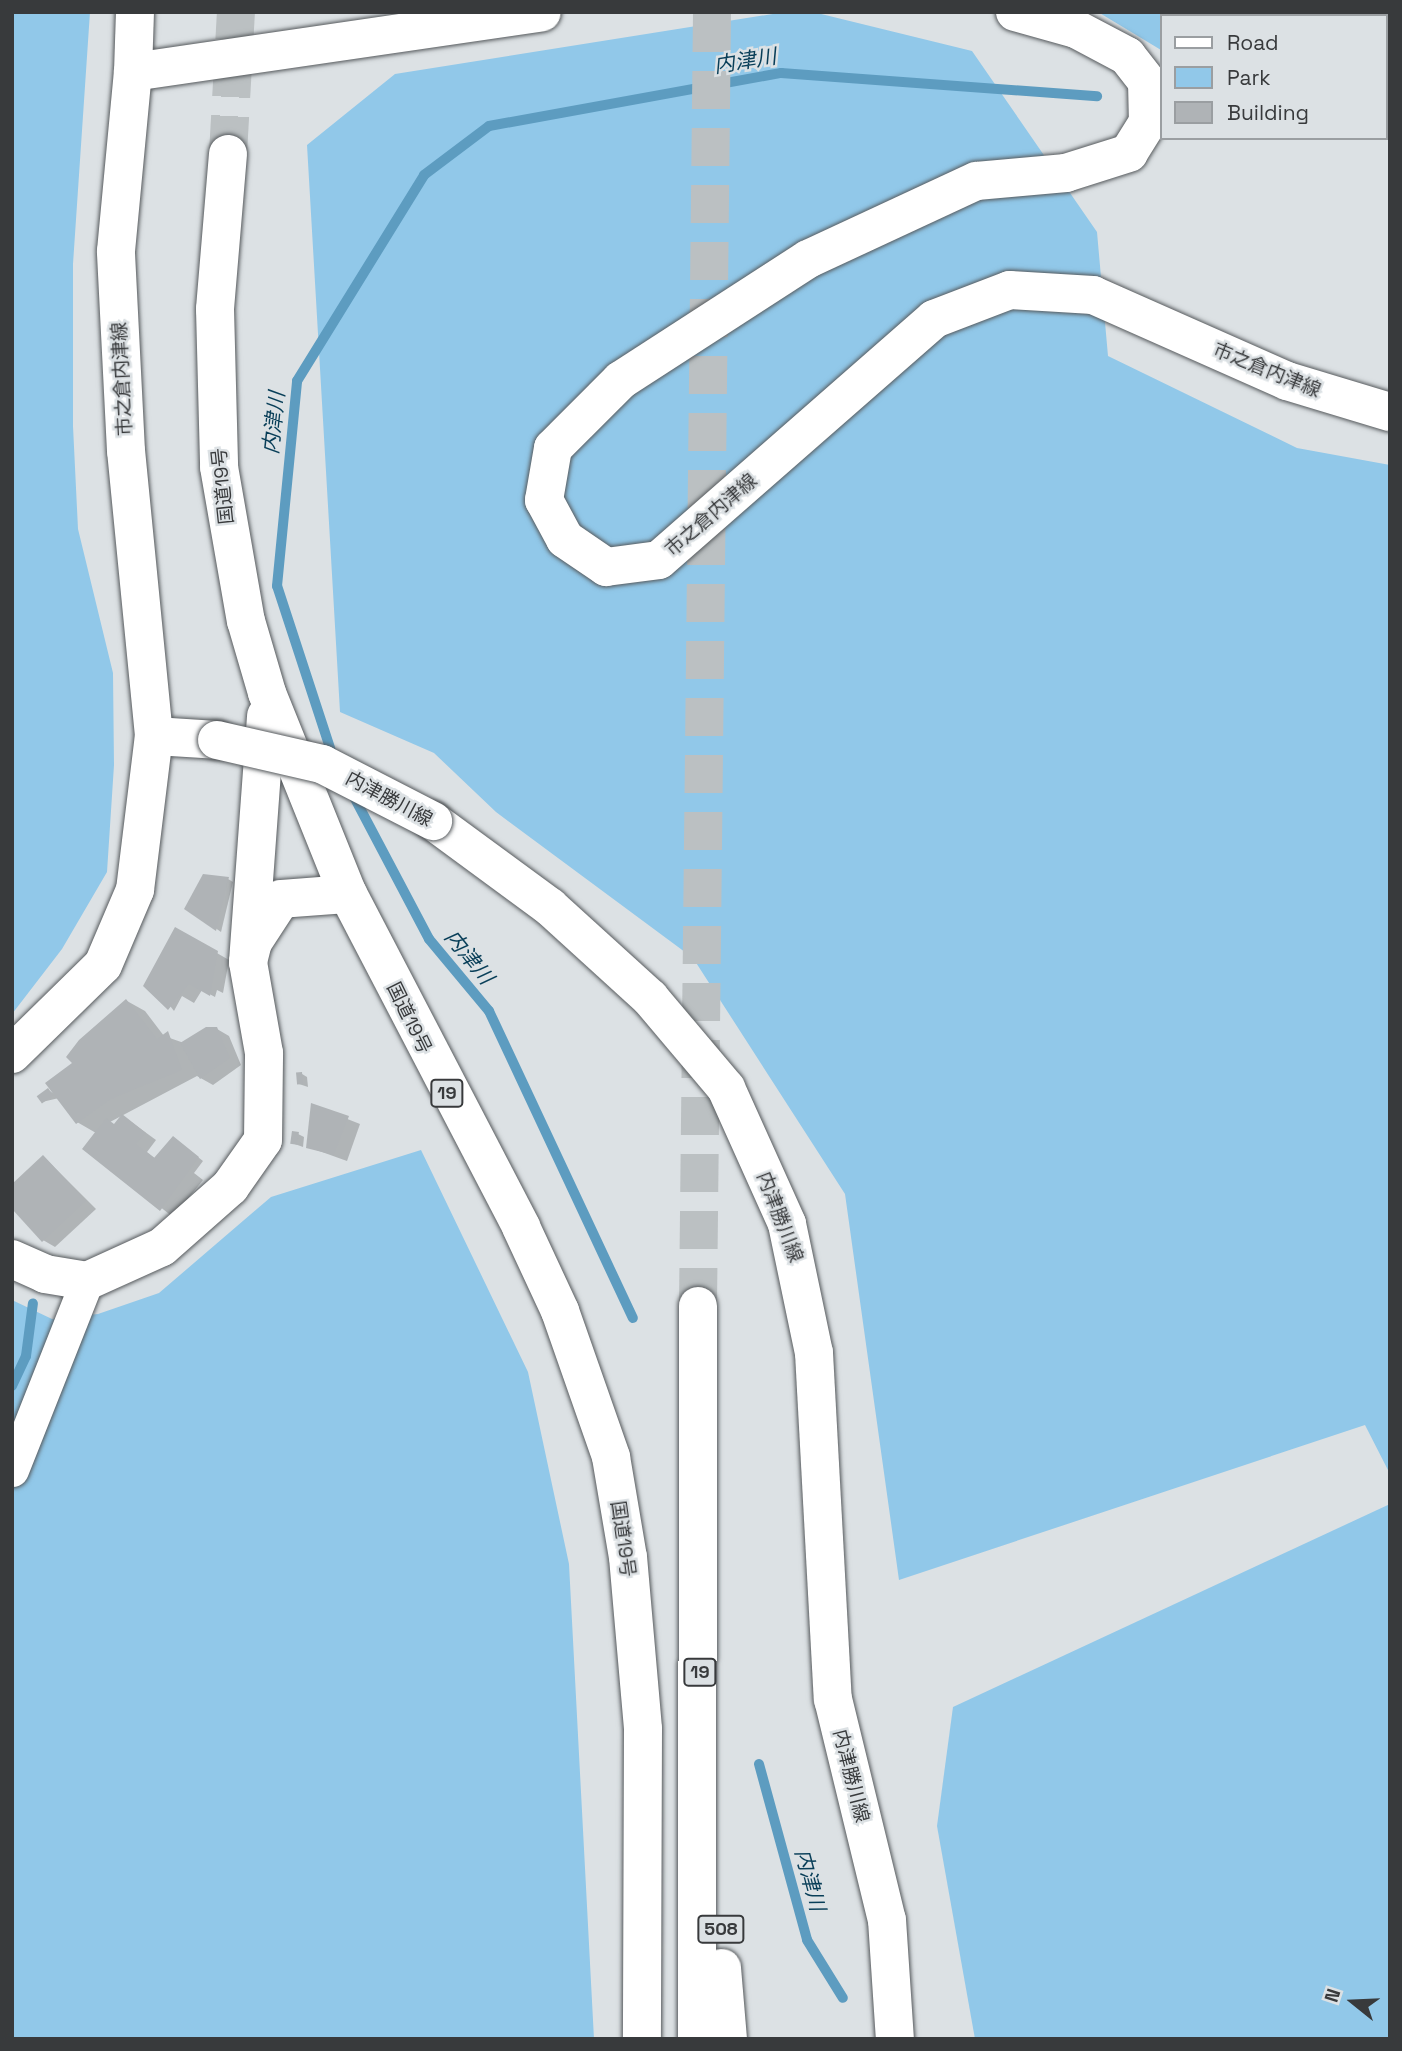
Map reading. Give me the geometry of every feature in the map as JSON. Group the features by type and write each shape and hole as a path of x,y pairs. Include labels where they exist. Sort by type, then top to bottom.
{"main road":[{"name":"市之倉内津線","path":"12,1054 103,965 135,890 154,737 126,450 116,251 133,72 135,12"},
{"path":"133,72 542,12"},
{"name":"市之倉内津線","path":"1015,12 1076,29 1127,56 1147,82 1148,122 1129,153 1066,173 976,181 808,259 621,380 553,448 544,500 565,539 606,567 659,560 934,319 1010,290 1093,295 1287,381 1390,412"},
{"name":"国道19号","path":"228,155 215,309 219,467 230,548 267,692 348,894 521,1227 559,1311 611,1457 628,1557 643,1728 642,2039"},
{"path":"12,1259 45,1274 87,1281 162,1247 230,1187 263,1140 264,1053 248,962 267,692"},
{"name":"内津勝川線","path":"154,737 217,740 322,764 433,821 550,907 650,998 726,1088 786,1224 814,1353 833,1699 887,1920 895,2039"},
{"path":"248,962 253,942 281,898 348,894"},
{"name":"19","path":"697,2039 698,1306"},
{"name":"508","path":"698,1825 721,1868 728,2039"}],"street":[{"path":"12,1470 87,1281"}],"green space":[{"path":"12,12 90,12 73,264 73,426 78,529 113,673 114,765 107,872 62,949 12,1014"},
{"path":"785,12 813,12 972,51 1097,232 1108,356 1297,448 1390,465 1390,1474 1365,1425 899,1580 845,1194 693,958 496,812 434,753 340,712 307,145 395,74"},
{"path":"1098,12 1190,12 1160,14 1160,49"},
{"path":"421,1150 528,1372 569,1564 594,2039 12,2039 12,1300 52,1319 98,1314 159,1293 271,1197"},
{"path":"1390,1504 1390,2039 975,2039 937,1826 953,1707"}],"building":[{"path":"203,874 229,877 216,931 184,909"},
{"path":"175,927 218,951 210,996 189,984 168,1010 143,986"},
{"path":"126,999 157,1039 168,1031 182,1070 111,1099 76,1124 45,1083 72,1063 66,1057 79,1040"},
{"path":"206,1027 217,1027 230,1058 200,1079 180,1043"},
{"path":"302,1072 303,1084 297,1084 296,1073"},
{"path":"48,1088 53,1095 42,1104 37,1096"},
{"path":"311,1103 349,1116 334,1155 306,1148"},
{"path":"122,1114 146,1133 136,1144 154,1158 173,1136 199,1157 160,1211 82,1149 106,1118 114,1124"},
{"path":"292,1131 299,1132 297,1145 290,1144"},
{"path":"43,1155 86,1201 42,1242 12,1209 12,1184"}],"waterway":[{"name":"内津川","path":"333,757 277,586 297,381 424,175 489,126 781,73 1097,96"},
{"name":"内津川","path":"352,793 429,939 489,1011 633,1318"},
{"path":"12,1386 26,1356 33,1303"},
{"name":"内津川","path":"759,1764 807,1940 843,1998"}],"tunnel":[{"path":"228,154 236,12"},
{"path":"698,1306 712,12"}]}
